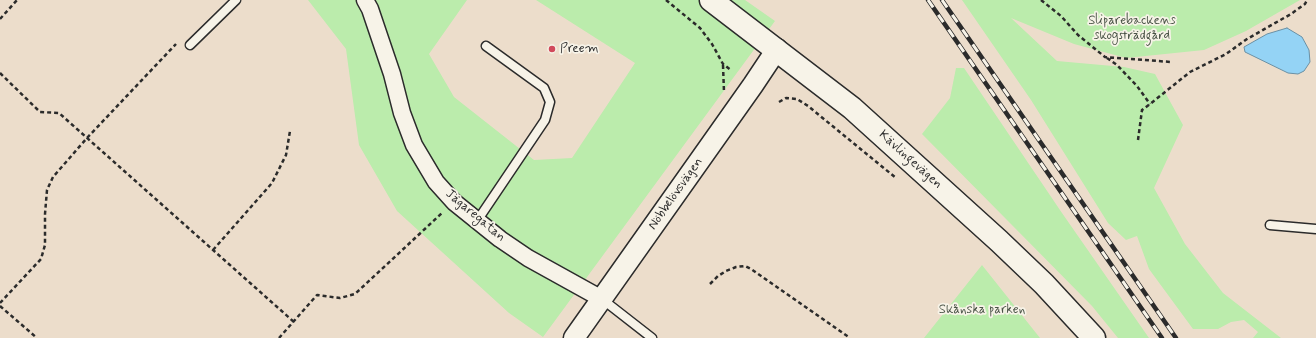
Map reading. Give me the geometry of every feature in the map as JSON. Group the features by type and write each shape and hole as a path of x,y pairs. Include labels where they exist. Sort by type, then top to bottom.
{"main road":[{"name":"Kävlingevägen","path":"711,0 777,49 852,108 999,241 1044,284 1094,338"}],"street":[{"name":"Jägaregatan","path":"366,0 392,74 402,113 414,145 436,182 454,202 500,239 528,258 602,299"},
{"name":"Nöbbelövsvägen","path":"574,338 777,49"}],"lane":[{"path":"190,45 236,0"},
{"path":"477,221 545,120 550,102 544,88 486,46"},
{"path":"1270,225 1316,229"},
{"path":"602,299 652,338"}],"path":[{"path":"0,19 17,0"},
{"path":"666,0 700,28 712,44 723,64 731,70"},
{"path":"1040,0 1061,16 1078,35 1117,65 1137,86 1150,104"},
{"path":"1138,140 1142,110 1190,72 1226,54 1247,39 1291,14 1305,4 1307,0"},
{"path":"36,338 0,305 41,259 45,245 47,190 53,178 87,138 177,43"},
{"path":"1105,57 1171,62"},
{"path":"0,73 40,112 59,113 294,322"},
{"path":"778,102 786,98 797,99 808,106 900,181"},
{"path":"213,250 272,183 286,155 290,131"},
{"path":"279,338 317,295 340,298 355,294 454,202"},
{"path":"710,284 726,271 736,267 745,266 850,338"}],"green space":[{"path":"308,0 467,0 429,54 454,97 534,160 572,158 635,63 536,0 745,0 775,21 543,337 509,313 397,211 359,145 346,49"},
{"name":"Sliparebackens skogsträdgård","path":"962,0 1300,0 1246,31 1204,50 1126,58 1074,44 1011,18 1057,61 1124,67 1155,74 1183,125 1154,188 1185,244 1223,293 1281,338 1253,338 1258,332 1244,320 1231,322 1218,329 1193,329 1149,269 1137,236 1126,240 1108,223 1031,100"},
{"path":"956,68 964,68 1149,338 1118,338 1092,306 922,134 950,98"},
{"name":"Skånska parken","path":"982,265 1040,338 924,338"}],"water":[{"path":"1287,28 1302,37 1309,50 1310,62 1304,71 1298,74 1288,73 1245,52 1244,47 1267,34"}],"railway":[{"path":"928,0 1162,338"},
{"path":"942,0 1176,338"}],"place":[{"name":"Preem","path":"552,49"}]}
